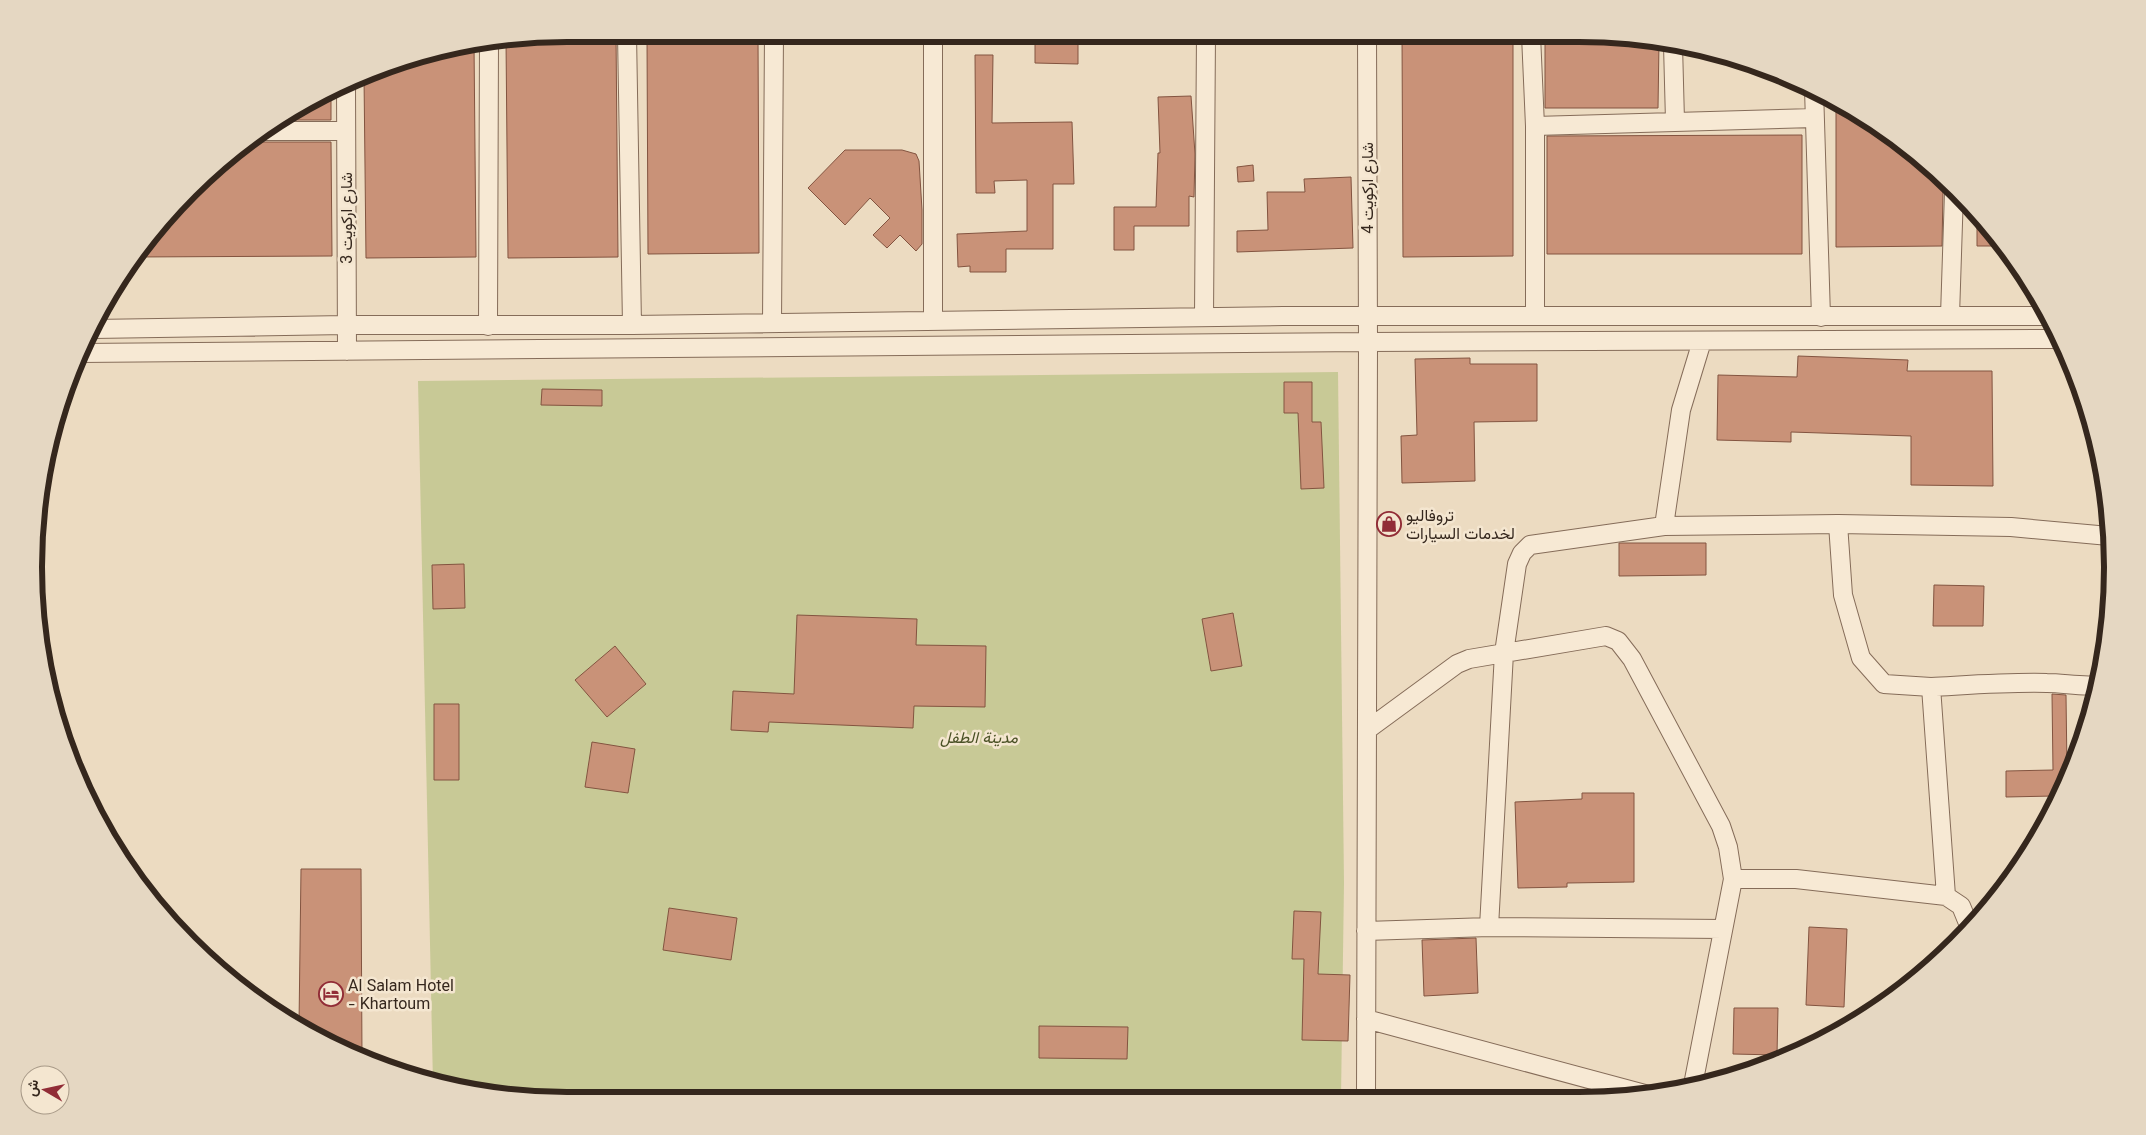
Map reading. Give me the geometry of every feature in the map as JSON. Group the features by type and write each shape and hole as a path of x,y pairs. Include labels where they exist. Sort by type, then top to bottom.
{"street":[{"path":"627,42 632,325"},
{"path":"772,323 774,42"},
{"path":"933,42 933,321"},
{"path":"1204,317 1206,42"},
{"name":"شارع اركويت 4","path":"1366,1092 1367,42"},
{"path":"1531,42 1535,126 1535,316"},
{"path":"488,326 489,49"},
{"path":"1673,52 1675,121"},
{"name":"شارع اركويت 3","path":"346,92 347,351"},
{"path":"1814,99 1821,317"},
{"path":"1535,126 1814,118"},
{"path":"277,130 346,131"},
{"path":"1950,316 1954,200"},
{"path":"100,329 346,325 632,325 1204,317 2039,316"},
{"path":"89,353 1368,342 2051,339"},
{"path":"1664,526 1681,410 1702,341"},
{"path":"1838,524 1843,595 1861,658 1884,684 1932,687 2050,682 2090,686"},
{"path":"1490,927 1504,653 1517,564 1522,553 1530,545 1664,526 1838,524 2011,527 2102,535"},
{"path":"1367,730 1457,664 1469,659 1606,636 1618,641 1632,660 1721,826 1728,847 1733,879 1694,1079"},
{"path":"1932,687 1946,896"},
{"path":"1733,879 1796,879 1946,896 1961,906 1967,921"},
{"path":"1366,931 1490,927 1724,929"},
{"path":"1366,1019 1628,1090"}],"green space":[{"name":"مدينة الطفل","path":"1338,372 1344,883 1341,1092 568,1092 499,1088 433,1075 418,381"}],"building":[{"path":"568,42 616,42 618,257 508,258 506,46"},
{"path":"647,42 758,42 759,253 648,254"},
{"path":"1035,42 1078,42 1078,64 1035,63"},
{"path":"1402,42 1513,42 1513,256 1403,257"},
{"path":"1545,42 1613,44 1659,49 1658,108 1545,108"},
{"path":"474,51 476,257 366,258 364,83 432,60"},
{"path":"975,55 993,55 992,123 1072,122 1074,184 1053,184 1053,249 1006,249 1006,272 970,272 970,266 958,267 957,234 1027,231 1027,180 994,181 995,193 976,193"},
{"path":"1191,96 1195,154 1194,197 1189,196 1189,226 1134,226 1134,250 1114,250 1114,207 1156,207 1158,153 1160,153 1158,97"},
{"path":"331,99 331,120 294,120"},
{"path":"1836,110 1898,151 1944,190 1942,246 1836,247"},
{"path":"1802,135 1802,254 1547,254 1547,136"},
{"path":"262,141 331,142 332,256 145,257 196,196 221,173"},
{"path":"845,150 902,150 916,154 919,161 922,244 916,251 900,235 887,248 873,235 890,218 870,198 845,225 808,188"},
{"path":"1253,165 1254,181 1238,182 1237,167"},
{"path":"1351,177 1353,248 1237,252 1237,231 1268,230 1267,192 1305,192 1304,179"},
{"path":"1977,226 1993,246 1977,246"},
{"path":"1798,356 1908,360 1907,371 1992,371 1993,486 1911,485 1911,436 1791,432 1791,442 1717,440 1718,375 1797,377"},
{"path":"1470,358 1470,364 1537,364 1537,421 1474,422 1475,481 1402,483 1401,436 1417,435 1415,359"},
{"path":"1284,382 1312,382 1312,422 1321,422 1324,488 1301,489 1298,413 1284,413"},
{"path":"542,389 602,390 602,406 541,405"},
{"path":"1619,543 1706,543 1706,575 1619,576"},
{"path":"464,564 465,608 433,609 432,565"},
{"path":"1934,585 1984,586 1983,626 1933,626"},
{"path":"1233,613 1242,666 1211,671 1202,619"},
{"path":"797,615 917,619 916,645 986,646 985,707 914,706 913,728 769,722 768,732 731,730 733,691 794,694"},
{"path":"615,646 646,684 607,717 575,680"},
{"path":"2052,694 2066,695 2067,760 2051,796 2006,797 2006,771 2053,770"},
{"path":"434,704 459,704 459,780 434,780"},
{"path":"592,742 635,749 628,793 585,787"},
{"path":"1582,793 1634,793 1634,882 1567,883 1567,887 1518,888 1515,802 1582,799"},
{"name":"Al Salam Hotel - Khartoum","path":"301,869 361,869 362,1051 299,1018"},
{"path":"669,908 737,918 731,960 663,950"},
{"path":"1294,911 1321,912 1318,974 1350,975 1348,1041 1302,1040 1304,959 1292,959"},
{"path":"1809,927 1847,929 1844,1007 1806,1005"},
{"path":"1476,938 1478,993 1424,996 1422,940"},
{"path":"1734,1008 1778,1008 1777,1054 1733,1054"},
{"path":"1039,1026 1128,1027 1127,1059 1039,1058"}],"place":[{"name":"تروفاليو لخدمات السيارات","path":"1389,524"},
{"name":"Al Salam Hotel - Khartoum","path":"331,994"}]}
